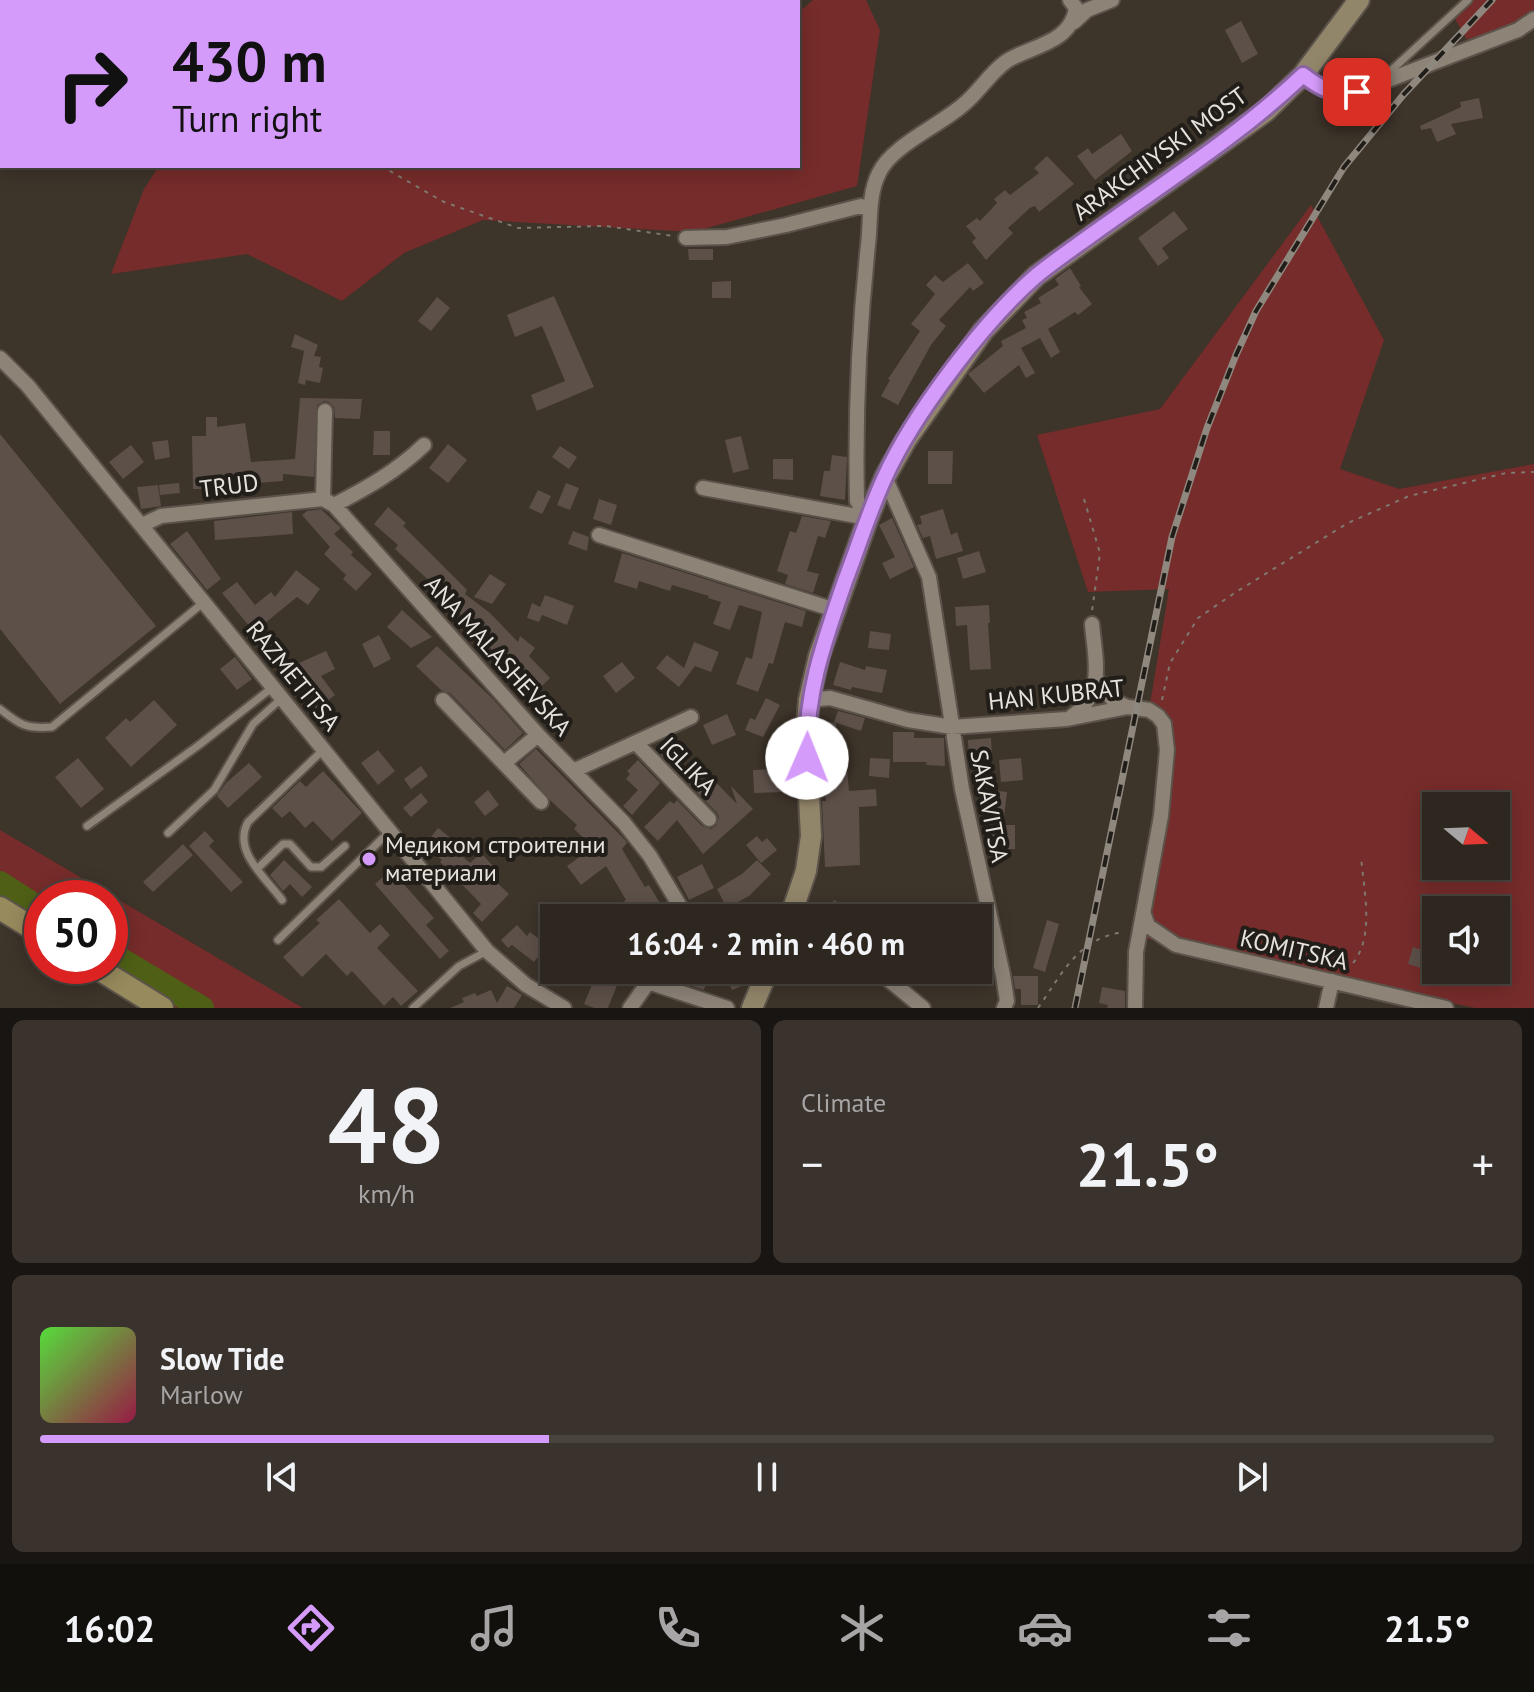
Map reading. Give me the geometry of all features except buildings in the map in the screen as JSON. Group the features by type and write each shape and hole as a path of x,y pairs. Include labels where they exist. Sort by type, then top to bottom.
{"main road":[{"name":"ARAKCHIYSKI MOST","path":"795,904 806,871 811,836 806,736 809,700 819,656 868,518 885,477 906,440 983,331 1036,276 1266,111 1303,75 1359,0"},
{"path":"0,908 24,923"},
{"path":"123,984 162,1008"},
{"path":"752,1008 762,984"}],"street":[{"path":"1070,0 1076,8 1074,22"},
{"path":"868,518 857,501 859,335 870,210 880,169 892,156 963,106 1010,59 1058,37 1087,10 1112,0"},
{"path":"1303,75 1314,84 1340,95 1374,86 1518,30 1534,19"},
{"path":"686,238 727,237 861,206 870,210"},
{"name":"RAZMETITSA","path":"0,358 28,386 487,951 526,985 564,1008"},
{"path":"325,411 328,502"},
{"name":"TRUD","path":"142,525 161,516 328,502 383,479 424,445"},
{"name":"SAKAVITSA","path":"885,477 929,577 962,789 1003,975 1007,1001 1004,1008"},
{"path":"703,488 868,518"},
{"name":"ANA MALASHEVSKA","path":"328,502 538,735 624,823 650,856 679,904"},
{"path":"599,535 835,610"},
{"path":"1067,719 1083,709 1092,695 1096,678 1092,624"},
{"path":"1096,678 1113,700 1128,707"},
{"name":"HAN KUBRAT","path":"809,700 830,698 908,720 952,727 1067,719 1128,707 1149,710 1158,716 1164,724 1167,750 1161,816 1136,952 1135,1008"},
{"path":"443,700 541,802"},
{"path":"573,771 691,717"},
{"path":"504,763 538,735"},
{"name":"IGLIKA","path":"636,743 709,819"},
{"name":"KOMITSKA","path":"1142,922 1176,945 1446,1008"},
{"path":"1326,1008 1332,981"},
{"path":"630,1008 647,984"},
{"path":"672,984 727,1008"},
{"path":"894,984 923,1008"}],"lane":[{"path":"1374,86 1468,0"},
{"path":"0,709 18,723 32,728 52,727 204,602"},
{"path":"87,826 278,692"},
{"path":"168,833 214,790 253,724 278,692"},
{"path":"282,900 245,852 243,831 248,822 324,749"},
{"path":"278,940 390,831"},
{"path":"258,868 283,844 290,844 311,867 316,868 345,846"},
{"path":"413,1008 459,966 487,951"}],"path":[{"path":"384,168 444,202 518,228 606,226 686,238"},
{"path":"1158,716 1170,663 1198,618 1236,592 1348,523 1409,496 1506,473 1534,472"},
{"path":"1084,499 1100,553 1092,624"},
{"path":"1332,981 1353,965 1362,948 1366,926 1361,857"},
{"path":"1038,1008 1072,958 1113,933 1142,922"}],"shaded area":[{"path":"813,0 866,0 880,30 857,186 693,232 483,220 404,253 342,301 247,254 111,274 144,189 158,168 800,168 800,11"},
{"path":"1474,0 1534,0 1534,20 1476,46 1469,38 1467,40 1454,17"},
{"path":"1311,205 1384,340 1340,469 1399,489 1534,464 1534,1008 1475,1008 1139,937 1166,736 1149,710 1169,589 1088,592 1037,435 1160,409"},
{"path":"0,830 85,880 24,880 24,924 0,909"},
{"path":"128,905 303,1008 161,1008 128,981"}],"waterway":[{"path":"0,883 24,898"},
{"path":"128,964 202,1008"}],"railway":[{"path":"1075,1008 1172,537 1207,428 1236,355 1256,311 1344,167 1404,94 1492,0"}],"place":[{"name":"Медиком строителни материали","path":"369,859"}],"route":[{"path":"807,758 809,700 819,656 868,518 885,477 906,440 983,331 1036,276 1266,111 1303,75 1327,91 1340,95 1357,92"}]}
